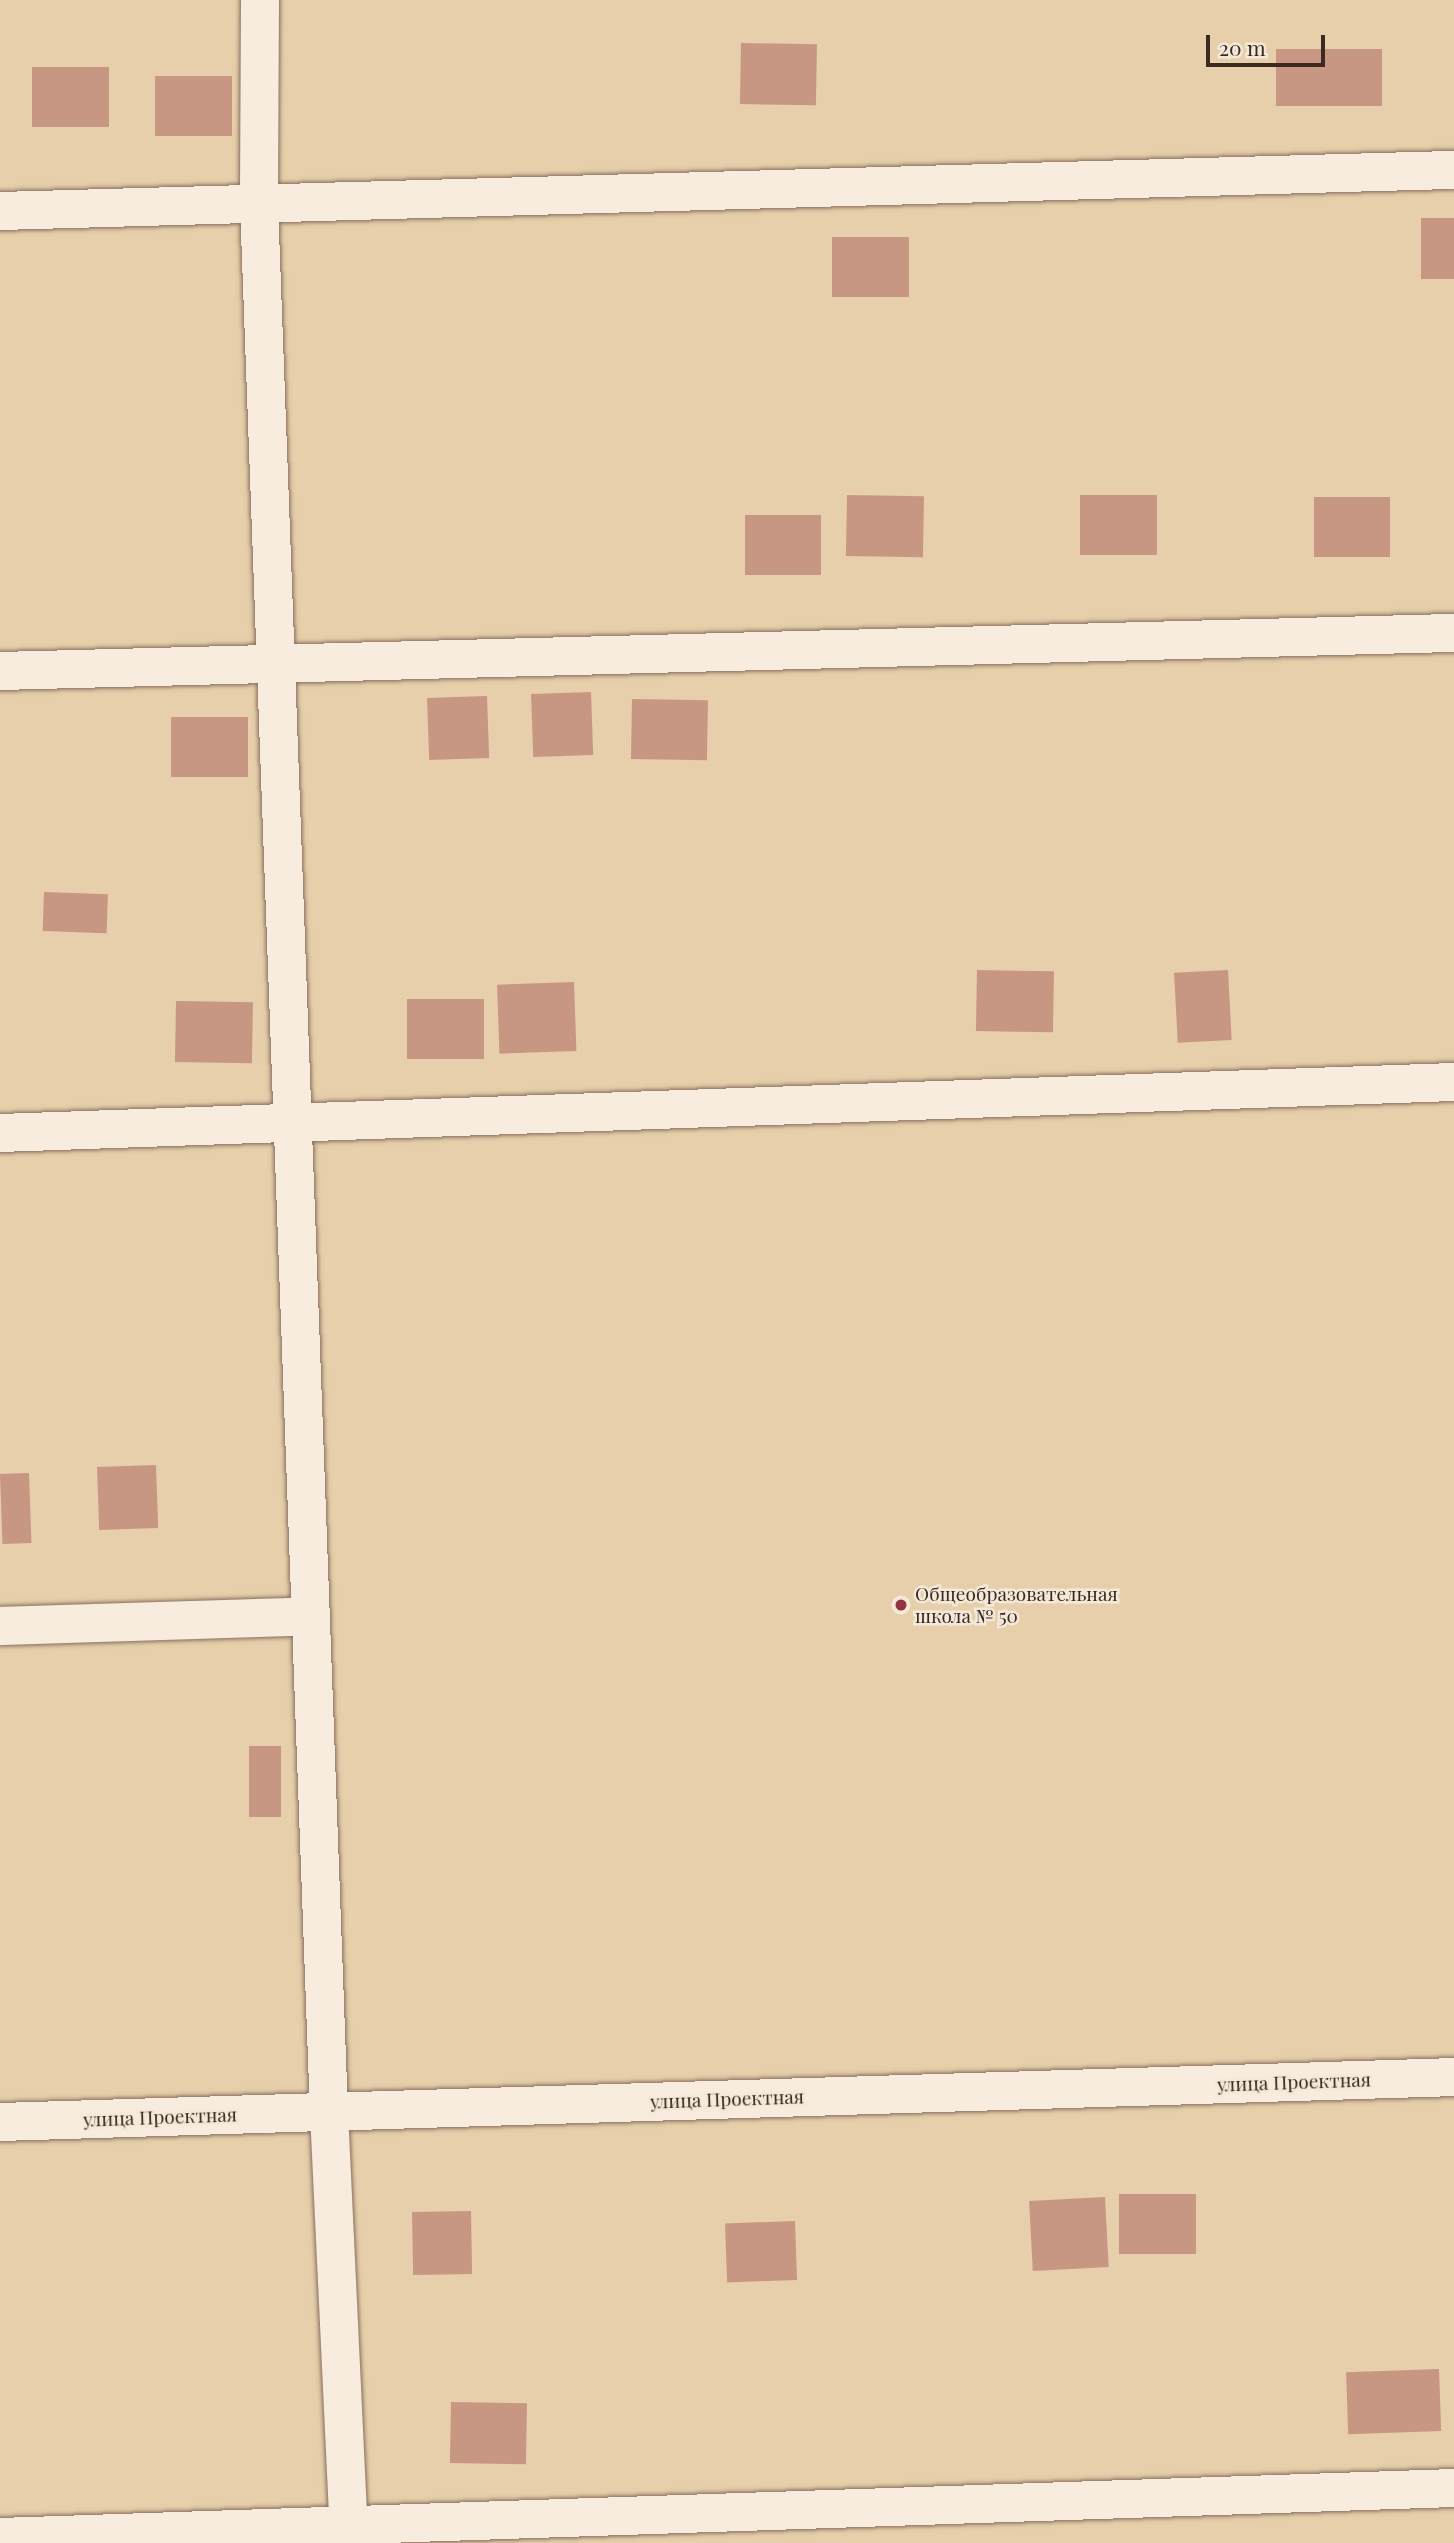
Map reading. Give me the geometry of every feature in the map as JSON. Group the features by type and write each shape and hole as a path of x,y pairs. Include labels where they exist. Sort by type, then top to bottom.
{"street":[{"path":"260,0 259,204 329,2112 349,2533"},
{"path":"0,211 1454,170"},
{"path":"0,671 1454,632"},
{"path":"0,1133 1454,1082"},
{"path":"0,1626 310,1616"},
{"name":"улица Проектная","path":"0,2122 1454,2077"},
{"path":"0,2537 349,2533 1454,2488"}],"sand":[{"path":"0,0 1454,0 1454,2543 0,2543"}],"building":[{"path":"741,43 817,44 816,105 740,104"},
{"path":"1276,49 1382,49 1382,106 1276,106"},
{"path":"32,67 109,67 109,127 32,127"},
{"path":"155,76 232,76 232,136 155,136"},
{"path":"1421,218 1454,218 1454,279 1421,279"},
{"path":"832,237 909,237 909,297 832,297"},
{"path":"847,495 924,496 923,557 846,556"},
{"path":"1080,495 1157,495 1157,555 1080,555"},
{"path":"1314,497 1390,497 1390,557 1314,557"},
{"path":"745,515 821,515 821,575 745,575"},
{"path":"591,692 593,755 533,757 531,694"},
{"path":"487,696 489,758 429,760 427,698"},
{"path":"632,699 708,700 707,760 631,759"},
{"path":"171,717 248,717 248,777 171,777"},
{"path":"44,892 108,894 107,933 43,931"},
{"path":"977,970 1054,971 1053,1032 976,1031"},
{"path":"1228,970 1232,1040 1178,1043 1174,973"},
{"path":"574,982 576,1051 499,1054 497,985"},
{"path":"407,999 484,999 484,1059 407,1059"},
{"path":"176,1001 253,1002 252,1063 175,1062"},
{"path":"156,1465 158,1528 99,1530 97,1467"},
{"path":"29,1473 31,1543 2,1544 0,1474"},
{"path":"249,1746 281,1746 281,1817 249,1817"},
{"path":"1119,2194 1196,2194 1196,2254 1119,2254"},
{"path":"1105,2197 1109,2267 1033,2271 1029,2201"},
{"path":"471,2211 472,2274 413,2275 412,2212"},
{"path":"795,2221 797,2280 727,2282 725,2223"},
{"path":"1439,2369 1441,2431 1348,2434 1346,2372"},
{"path":"451,2402 527,2403 526,2464 450,2463"}],"place":[{"name":"Общеобразовательная школа № 50","path":"901,1605"}]}
